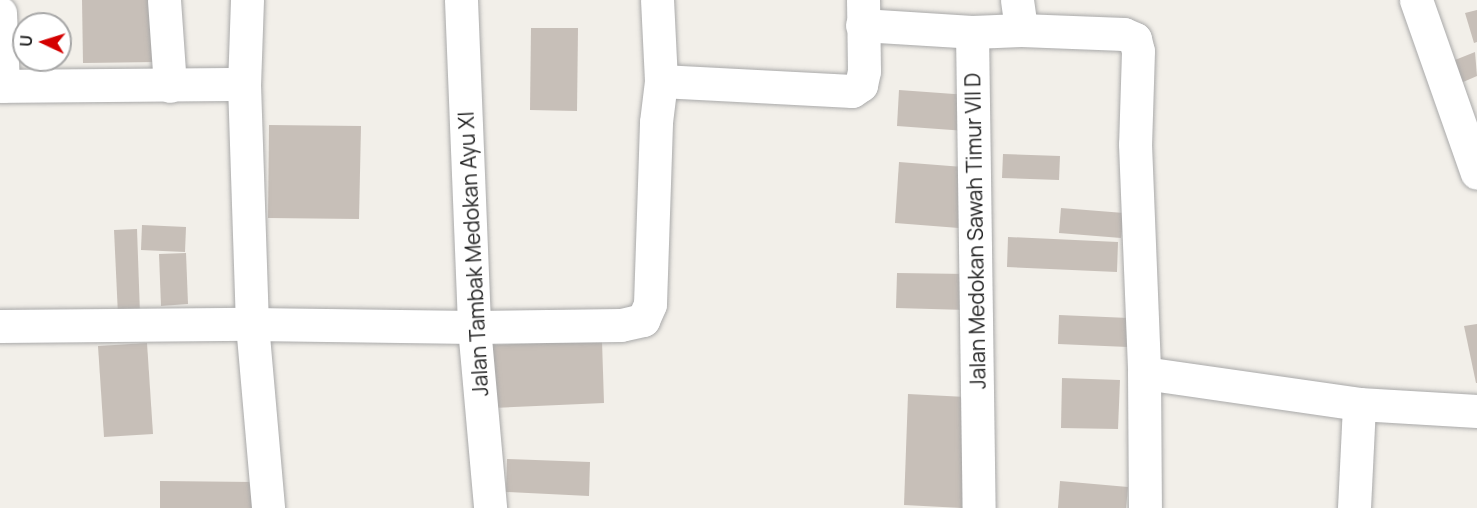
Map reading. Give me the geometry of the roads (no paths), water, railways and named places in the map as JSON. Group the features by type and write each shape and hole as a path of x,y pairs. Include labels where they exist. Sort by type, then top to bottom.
{"street":[{"path":"164,0 170,86"},
{"path":"247,0 244,84 252,324 268,508"},
{"name":"Jalan Tambak Medokan Ayu XI","path":"461,0 474,327 490,508"},
{"path":"0,326 252,324 474,327 621,325 643,320 651,304 656,122 661,81 657,0"},
{"path":"1416,0 1477,172"},
{"path":"0,13 2,86 244,84"},
{"path":"661,81 852,91 861,85 864,71 862,13 972,32 1019,15 1124,34 1135,39 1138,51 1135,144 1144,373 1145,508"},
{"name":"Jalan Medokan Sawah Timur VII D","path":"972,32 979,508"},
{"path":"1144,373 1359,404 1477,411"},
{"path":"1354,508 1359,404"}]}
